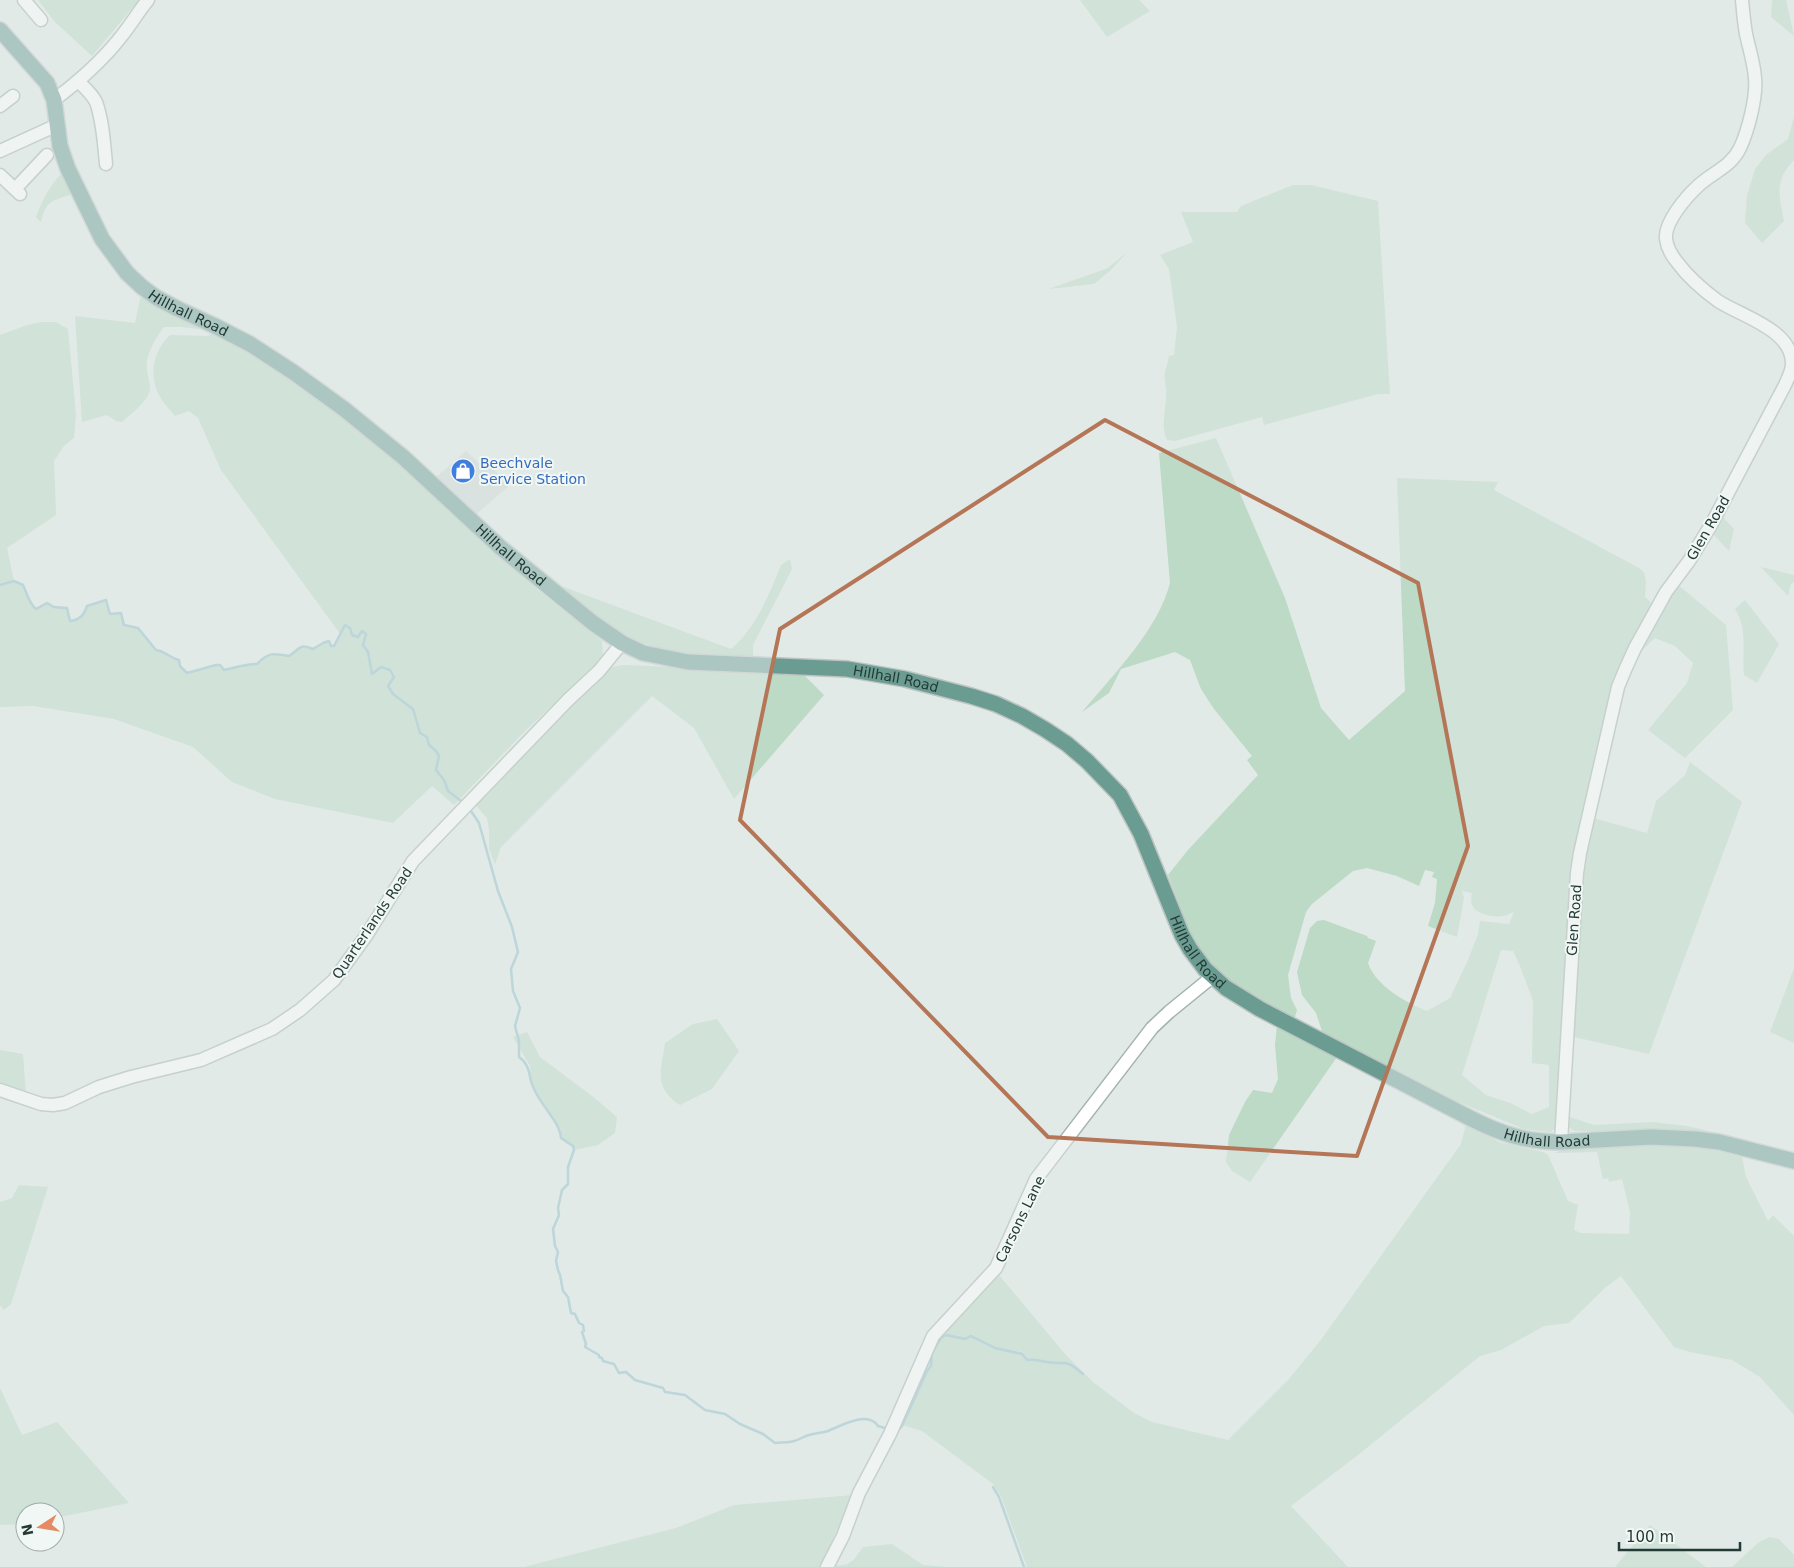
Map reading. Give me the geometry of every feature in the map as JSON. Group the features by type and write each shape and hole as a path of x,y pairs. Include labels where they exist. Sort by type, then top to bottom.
{"main road":[{"path":"0,30 47,83 54,100"},
{"name":"Hillhall Road","path":"54,100 60,146 68,169 102,239 127,273 157,298 250,344 344,409 403,457 502,548 563,600 592,623 622,643 644,652 688,662 837,668 876,673 971,696 1022,716 1067,744 1104,777 1120,795 1132,813 1182,935 1198,961 1212,977 1226,988 1260,1009 1487,1127 1516,1138 1547,1142 1651,1137 1695,1139 1719,1142 1794,1161"}],"street":[{"path":"24,0 41,20"},
{"path":"54,100 78,81 121,38 148,0"},
{"name":"Glen Road","path":"1561,1142 1577,873 1618,687 1635,648 1666,592 1689,561 1714,519 1791,371 1792,364 1788,347 1776,333 1720,301 1683,270 1674,258 1666,239 1668,224 1686,198 1698,185 1728,164 1738,152 1745,134 1756,80 1746,32 1742,0"},
{"path":"78,81 96,102 103,134 106,164"},
{"path":"0,106 13,96"},
{"path":"1,150 57,125"},
{"path":"0,175 17,192 47,155"},
{"name":"Quarterlands Road","path":"0,1090 41,1104 65,1103 99,1087 201,1060 272,1029 300,1010 334,980 366,936 413,861 568,700 599,671 622,643"},
{"name":"Carsons Lane","path":"827,1567 843,1536 859,1493 892,1430 933,1336 996,1268 1036,1179 1152,1028 1212,977"}],"highlighted area":[{"path":"1105,420 1418,583 1468,846 1357,1156 1048,1137 740,820 780,629"}],"shaded area":[{"path":"466,451 482,466 486,462 510,485 473,517 434,479"}],"green space":[{"path":"38,0 139,0 92,56 55,22"},
{"path":"1080,0 1139,0 1150,11 1107,37"},
{"path":"1772,0 1786,0 1794,36 1771,17"},
{"path":"1794,117 1794,160 1783,175 1780,189 1784,221 1762,243 1745,223 1747,196 1755,169 1767,154 1788,139"},
{"path":"62,173 72,194 51,202 45,209 41,222 36,217 41,204 50,188"},
{"path":"1293,185 1311,185 1378,201 1390,394 1378,394 1264,425 1262,417 1175,441 1167,440 1164,428 1165,374 1169,356 1174,355 1177,327 1169,269 1160,255 1193,242 1181,212 1237,212 1241,206"},
{"path":"1127,252 1112,269 1094,284 1049,289 1108,268"},
{"path":"141,295 199,323 198,329 164,327 149,353 147,370 150,382 149,393 141,405 122,422 116,421 107,415 82,422 75,316 135,323"},
{"path":"41,322 56,322 68,329 76,415 74,438 64,446 54,461 56,515 7,548 14,581 23,585 31,605 36,609 47,603 54,607 67,608 71,621 81,616 87,606 106,600 110,614 121,613 124,625 138,628 156,650 179,660 180,666 187,673 216,665 220,665 224,670 242,667 247,664 257,664 271,654 289,656 300,648 313,649 329,641 331,646 334,646 341,635 221,470 198,418 189,411 175,416 156,389 153,372 156,356 164,341 170,335 208,336 215,331 293,379 377,445 539,591 602,641 603,657 523,733 454,805 432,786 393,823 275,799 232,782 193,747 114,719 33,706 0,707 0,335"},
{"path":"1216,438 1285,598 1321,708 1349,740 1405,691 1397,478 1498,482 1494,490 1639,568 1644,572 1646,581 1645,597 1654,605 1671,579 1726,625 1733,710 1685,758 1648,730 1687,683 1693,663 1675,646 1655,638 1637,655 1608,705 1572,862 1558,1125 1551,1132 1524,1129 1444,1096 1329,1037 1322,1031 1316,1013 1302,995 1297,972 1310,928 1317,921 1324,920 1376,941 1368,963 1372,971 1384,986 1392,992 1427,1011 1450,998 1468,960 1478,934 1480,921 1509,924 1514,912 1505,916 1490,916 1481,913 1472,905 1472,893 1462,891 1464,898 1457,937 1428,926 1435,903 1437,879 1432,877 1434,872 1425,870 1419,886 1397,876 1367,868 1353,871 1312,904 1306,912 1288,975 1291,998 1297,1010 1294,1020 1242,993 1198,953 1168,875 1188,850 1258,775 1247,760 1252,756 1214,709 1201,689 1190,660 1175,652 1121,669 1109,693 1082,712 1145,635 1156,618 1170,583 1159,453","holes":["1501,950 1513,951 1533,1001 1532,1063 1549,1065 1549,1107 1532,1114 1510,1103 1486,1095 1462,1075"]},
{"path":"1722,516 1734,529 1729,551 1712,533"},
{"path":"790,559 792,569 753,645 753,660 678,653 643,643 603,621 561,586 731,649 740,641 755,621 781,565"},
{"path":"1761,567 1794,575 1794,582 1791,584 1788,596"},
{"path":"1745,600 1779,644 1757,683 1744,675 1742,625 1735,609"},
{"path":"623,665 801,672 824,695 734,799 694,728 652,696 501,847 495,864 489,849 487,818 473,802 608,668"},
{"path":"1690,762 1742,802 1649,1054 1574,1037 1580,881 1593,818 1647,833 1656,801 1685,775"},
{"path":"1794,968 1794,1043 1770,1032"},
{"path":"717,1019 739,1051 712,1089 680,1105 671,1098 662,1085 661,1070 665,1043 693,1024"},
{"path":"1277,1025 1337,1057 1250,1182 1232,1171 1226,1162 1229,1135 1253,1090 1272,1093 1278,1079 1275,1045"},
{"path":"527,1032 540,1057 617,1117 615,1133 598,1145 574,1150 573,1146 561,1138 561,1130 531,1082 530,1066 513,1037"},
{"path":"0,1050 23,1054 26,1095 0,1086"},
{"path":"1570,1117 1594,1125 1653,1122 1687,1126 1721,1134 1574,1131 1569,1127"},
{"path":"1466,1124 1499,1142 1543,1152 1548,1155 1568,1201 1578,1205 1574,1230 1580,1233 1629,1234 1630,1212 1622,1179 1609,1182 1608,1178 1603,1179 1597,1152 1555,1153 1561,1150 1675,1144 1696,1146 1742,1157 1746,1177 1768,1221 1773,1215 1794,1236 1794,1415 1760,1377 1732,1360 1674,1347 1621,1276 1606,1287 1569,1323 1544,1326 1501,1350 1480,1356 1358,1455 1291,1506 1348,1567 1027,1567 1001,1496 993,1484 922,1431 899,1424 935,1338 998,1274 1066,1355 1093,1382 1134,1413 1152,1422 1228,1440 1288,1380 1320,1341 1461,1144"},
{"path":"19,1185 48,1187 11,1304 4,1310 0,1305 0,1202 12,1198"},
{"path":"0,1388 22,1435 57,1422 129,1503 65,1516 65,1502 15,1502 15,1524 0,1525"},
{"path":"853,1495 820,1567 524,1567 676,1528 734,1505"},
{"path":"1650,1525 1706,1567 1615,1567"},
{"path":"1769,1537 1779,1539 1794,1555 1794,1567 1732,1567 1758,1543"},
{"path":"892,1544 923,1565 949,1567 831,1567 832,1565 848,1564 863,1547"}],"waterway":[{"path":"0,585 14,581 23,585 36,609 47,603 54,607 67,608 70,621 76,620 81,616 87,606 106,600 110,614 121,613 124,625 138,628 156,650 179,660 180,666 187,673 216,665 220,665 224,670 257,664 268,655 289,656 302,647 313,649 329,641 331,646 334,646 345,625 350,628 352,635 358,637 362,631 366,634 363,645 368,652 372,674 381,667 390,670 394,677 388,686 393,694 413,709 420,733 427,737 429,745 439,756 436,770 444,780 448,791 461,801"},
{"path":"469,808 479,823 518,952 511,969 513,991 520,1008 515,1026 519,1041 519,1057 529,1071 534,1089 557,1124 561,1138 573,1146 574,1150 568,1167 568,1184 562,1190 558,1208 559,1215 553,1229 555,1246 558,1252 556,1261 563,1291 568,1297 571,1313 575,1314 579,1323 583,1325 584,1331 582,1332 586,1344 585,1347 599,1355 603,1361 614,1364 619,1373 626,1372 635,1380 663,1388 665,1392 685,1395 705,1410 725,1414 740,1424 763,1434 775,1443 789,1442 861,1419 868,1419 878,1426 888,1429"},
{"path":"896,1432 902,1426 931,1366 932,1353 941,1338 946,1335 965,1339 971,1336 995,1348 1022,1354 1027,1360 1066,1363 1083,1374"},
{"path":"993,1487 999,1497 1024,1567"}],"place":[{"name":"Beechvale Service Station","path":"463,471"}]}
